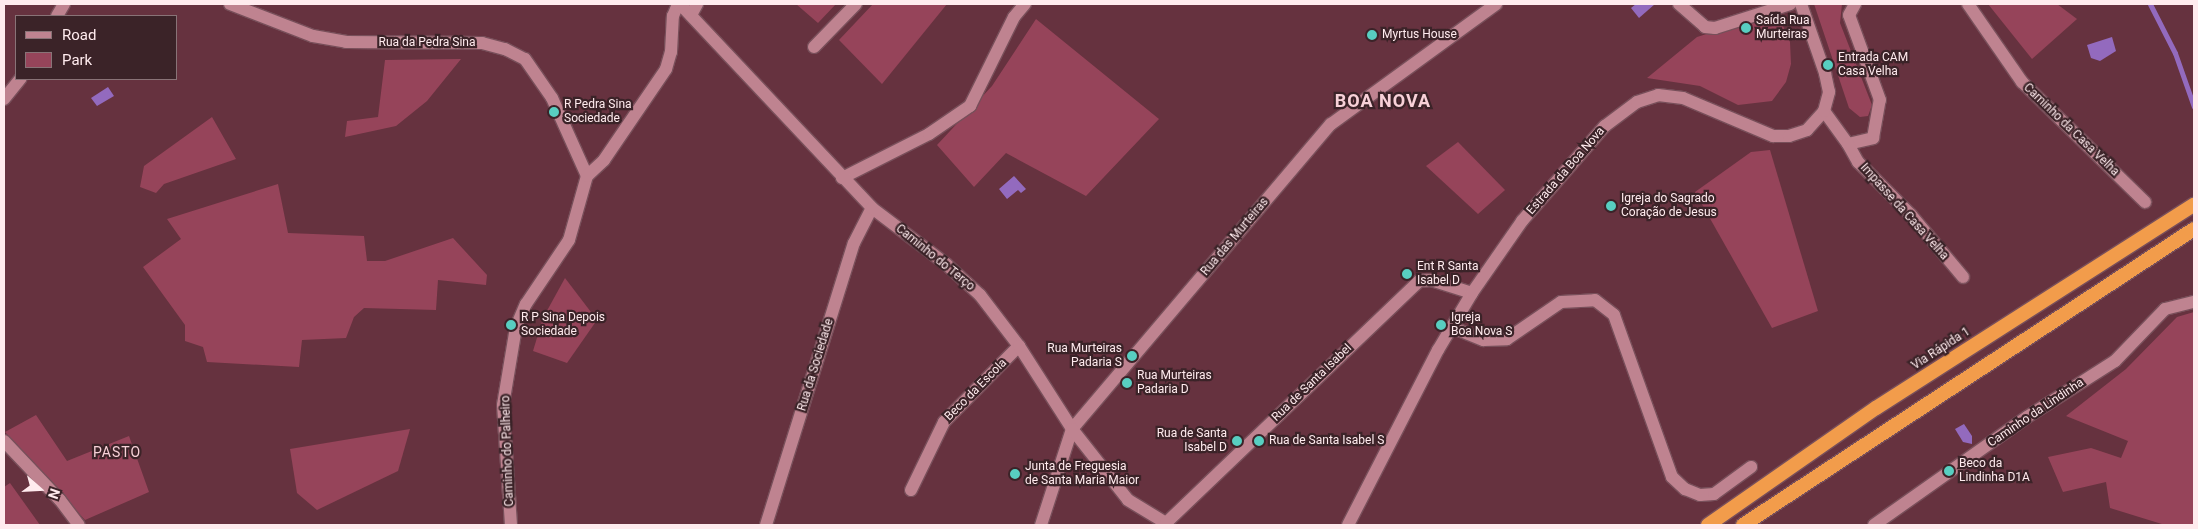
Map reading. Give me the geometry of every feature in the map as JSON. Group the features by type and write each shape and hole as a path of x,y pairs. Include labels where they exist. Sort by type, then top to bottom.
{"highway":[{"name":"Via Rápida 1","path":"1708,525 1876,408 2194,205"},
{"path":"1743,525 2194,229"}],"street":[{"path":"58,15 64,4"},
{"name":"Rua da Pedra Sina","path":"230,4 313,36 346,42 482,43 505,49 524,59 552,98 587,176"},
{"path":"587,176 604,160 666,69 671,52 673,16 679,4"},
{"name":"Caminho do Terço","path":"679,4 694,9 842,178 872,208 946,264 980,294 1019,346 1072,429 1128,500 1168,524"},
{"path":"814,47 856,4"},
{"path":"842,178 929,134 970,106 1014,17 1025,4"},
{"name":"Rua das Murteiras","path":"1041,525 1072,429 1330,124 1496,4"},
{"path":"1679,4 1705,27 1715,28 1790,4"},
{"path":"1801,4 1825,73 1829,92 1824,111"},
{"path":"1848,144 1873,138 1880,100 1849,15 1854,4"},
{"name":"Caminho da Casa Velha","path":"1968,4 2022,82 2145,202"},
{"path":"4,99 19,80"},
{"name":"Estrada da Boa Nova","path":"1348,525 1451,327 1472,293 1522,221 1605,126 1638,102 1658,95 1683,98 1772,136 1790,136 1807,130 1824,111"},
{"name":"Impasse da Casa Velha","path":"1824,111 1848,144 1858,162 1911,216 1963,277"},
{"name":"Caminho do Palheiro","path":"511,525 503,405 510,351 526,304 569,240 587,176"},
{"name":"Rua da Sociedade","path":"766,525 854,243 872,208"},
{"name":"Rua de Santa Isabel","path":"1168,524 1419,281 1432,280 1472,293"},
{"path":"1451,327 1484,340 1507,339 1561,302 1595,300 1614,315 1672,477 1685,489 1700,495 1714,494 1751,467"},
{"name":"Caminho da Lindinha","path":"1874,525 2027,417 2114,362 2165,309 2194,302"},
{"name":"Beco da Escola","path":"910,490 944,422 1019,346"},
{"path":"4,441 60,500 79,525"}],"green space":[{"path":"796,4 836,4 818,23"},
{"path":"873,4 947,4 882,84 839,40"},
{"path":"1814,4 1842,4 1840,23 1872,105 1868,116 1860,117 1849,108"},
{"path":"1988,4 2057,4 2077,19 2032,59"},
{"path":"1777,12 1790,42 1791,64 1786,82 1772,101 1738,105 1700,86 1647,78 1697,37"},
{"path":"1036,19 1159,119 1086,196 1006,153 974,187 937,145 992,86"},
{"path":"461,59 427,101 396,126 345,137 347,121 378,117 385,60"},
{"path":"212,117 236,159 164,184 156,193 140,187 144,166"},
{"path":"1458,142 1505,190 1478,214 1426,166"},
{"path":"1770,150 1818,311 1772,328 1695,192 1751,152"},
{"path":"278,184 288,233 364,236 367,261 385,261 453,238 487,275 486,285 438,280 436,310 364,308 354,317 346,338 302,340 299,367 207,362 203,347 185,341 185,325 143,267 181,239 167,219"},
{"path":"565,278 597,320 567,363 533,351 543,318"},
{"path":"2194,312 2194,525 2165,525 2110,508 2106,482 2063,492 2048,457 2091,448 2121,458 2128,441 2066,416 2126,369 2177,317"},
{"path":"36,415 67,461 129,436 149,492 85,520 5,432"},
{"path":"410,429 398,471 317,510 297,493 290,449"},
{"path":"10,483 40,525 4,525 4,487"}],"shaded area":[{"path":"1636,4 1655,4 1639,18 1631,8"},
{"path":"2112,37 2116,51 2100,61 2091,58 2087,45"},
{"path":"108,87 114,96 97,106 91,98"},
{"path":"1014,176 1026,189 1021,193 1018,190 1007,199 999,189"},
{"path":"1964,424 1972,436 1972,444 1963,442 1955,429"}],"waterway":[{"path":"2150,4 2175,53 2194,107"}],"place":[{"name":"Saída Rua Murteiras","path":"1746,28"},
{"name":"Myrtus House","path":"1372,35"},
{"name":"Entrada CAM Casa Velha","path":"1828,65"},
{"name":"R Pedra Sina Sociedade","path":"554,112"},
{"name":"Igreja do Sagrado Coração de Jesus","path":"1611,206"},
{"name":"Ent R Santa Isabel D","path":"1407,274"},
{"name":"R P Sina Depois Sociedade","path":"511,325"},
{"name":"Igreja Boa Nova S","path":"1441,325"},
{"name":"Rua Murteiras Padaria S","path":"1132,356"},
{"name":"Rua Murteiras Padaria D","path":"1127,383"},
{"name":"Rua de Santa Isabel D","path":"1237,441"},
{"name":"Rua de Santa Isabel S","path":"1259,441"},
{"name":"Beco da Lindinha D1A","path":"1949,471"},
{"name":"Junta de Freguesia de Santa Maria Maior","path":"1015,474"}],"district":[{"name":"BOA NOVA","path":"1383,101"},
{"name":"PASTO","path":"117,452"}]}
